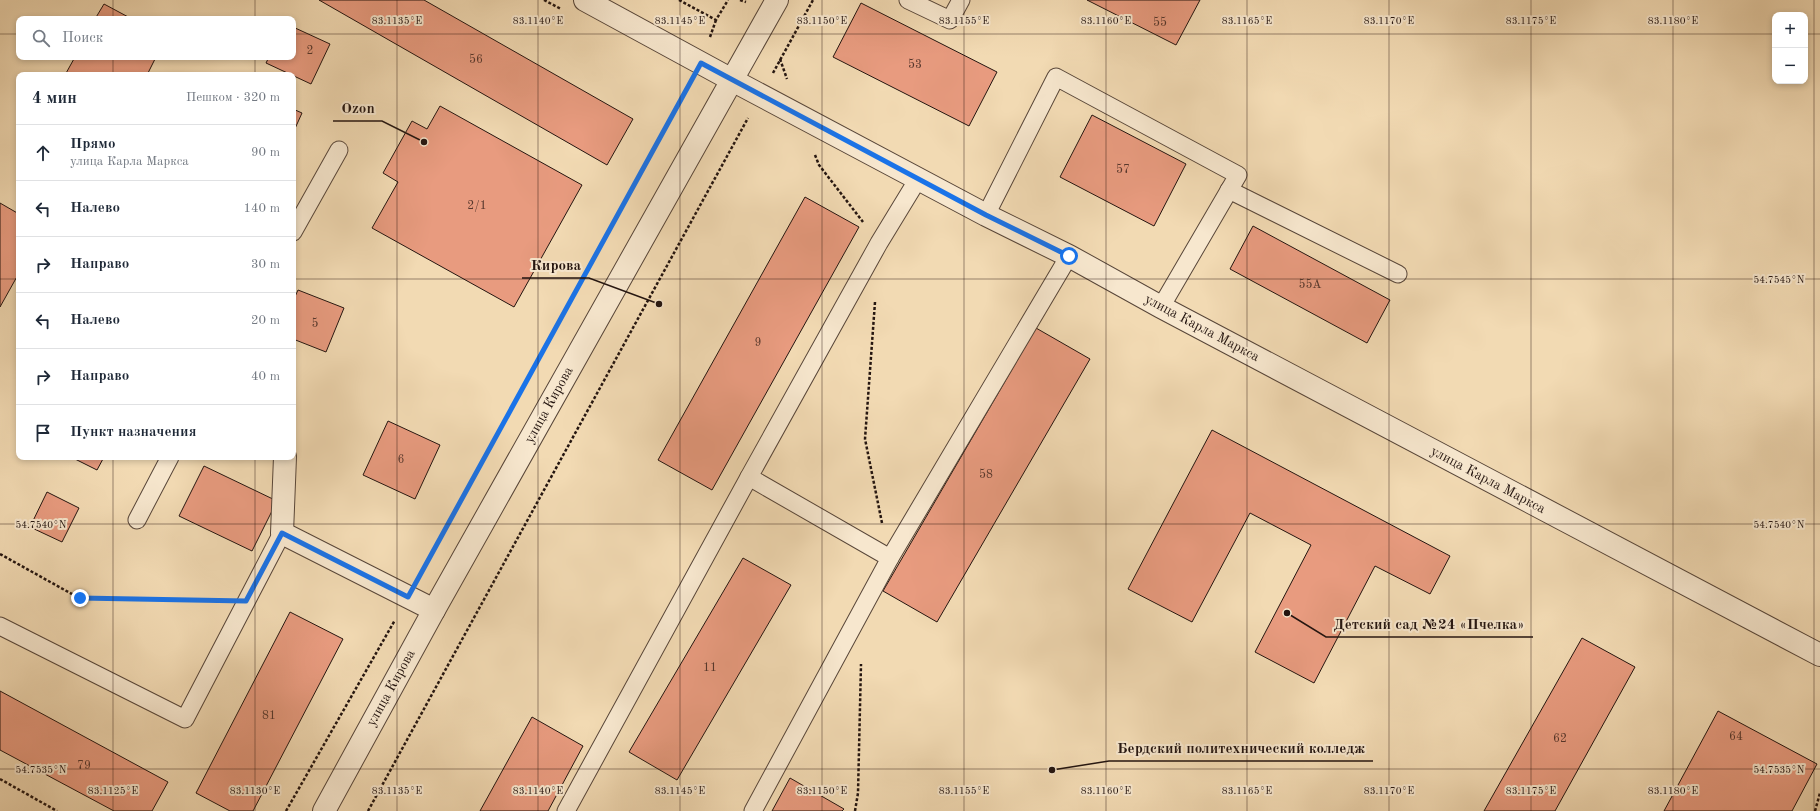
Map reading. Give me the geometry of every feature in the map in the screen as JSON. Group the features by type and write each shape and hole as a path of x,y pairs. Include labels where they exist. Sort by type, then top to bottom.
{"street":[{"name":"улица Карла Маркса","path":"585,0 918,179 1069,256 1161,307 1820,655"},
{"name":"улица Кирова","path":"324,811 434,610 777,0"},
{"path":"285,460 282,533 434,610"}],"lane":[{"path":"908,0 950,20 960,0"},
{"path":"986,215 1056,77 1238,175 1161,307"},
{"path":"296,227 339,150"},
{"path":"566,811 879,243 918,179"},
{"path":"1229,190 1398,274"},
{"path":"753,811 890,558 1069,256"},
{"path":"137,520 168,460"},
{"path":"749,477 890,558"},
{"path":"0,626 185,719 282,533"}],"path":[{"path":"679,0 716,20"},
{"path":"286,811 408,597 701,63 716,20 728,0"},
{"path":"368,811 813,0"},
{"path":"780,59 798,115 819,165 879,243"},
{"path":"875,298 864,439 890,558"},
{"path":"0,554 80,598 246,601"},
{"path":"855,811 858,793 861,663"},
{"path":"0,779 58,811"},
{"path":"1815,811 1820,793"}],"building":[{"path":"319,0 424,0 633,119 607,165"},
{"path":"1087,0 1200,0 1176,45"},
{"path":"861,3 997,72 969,126 833,57"},
{"path":"104,4 126,16 97,16"},
{"path":"296,28 330,44 311,84 296,77 296,72 285,72 266,63 268,60 296,60"},
{"path":"73,60 154,60 148,72 67,72"},
{"path":"440,106 582,185 514,307 372,228 398,182 383,173 412,121 427,129"},
{"path":"296,110 302,113 296,126"},
{"path":"1092,115 1186,164 1154,226 1060,177"},
{"path":"805,197 859,227 712,490 658,460"},
{"path":"0,203 16,212 16,278 0,307"},
{"path":"1253,226 1390,300 1367,343 1230,269"},
{"path":"298,290 344,308 326,352 296,340 296,294"},
{"path":"1036,328 1090,359 937,622 883,591"},
{"path":"388,421 440,445 415,499 363,475"},
{"path":"1212,430 1450,556 1430,594 1375,566 1314,683 1255,652 1311,545 1250,513 1192,622 1128,589"},
{"path":"77,460 102,460 97,470"},
{"path":"204,466 277,501 252,551 179,516"},
{"path":"47,492 79,508 62,542 30,527"},
{"path":"743,558 791,585 677,780 629,752"},
{"path":"290,612 343,639 253,811 230,811 196,793"},
{"path":"1582,638 1635,667 1555,811 1484,811"},
{"path":"0,691 168,782 152,811 114,811 0,750"},
{"path":"1718,711 1817,764 1792,811 1664,811"},
{"path":"532,717 583,746 548,811 480,811"},
{"path":"790,778 844,809 842,811 772,811"}],"place":[{"name":"Ozon","path":"424,142"},
{"name":"Кирова","path":"659,304"},
{"name":"Детский сад №24 «Пчелка»","path":"1287,613"},
{"name":"Бердский политехнический колледж","path":"1052,770"}],"route":[{"path":"80,598 246,601 282,533 408,597 701,63 986,215 1069,256"}]}
